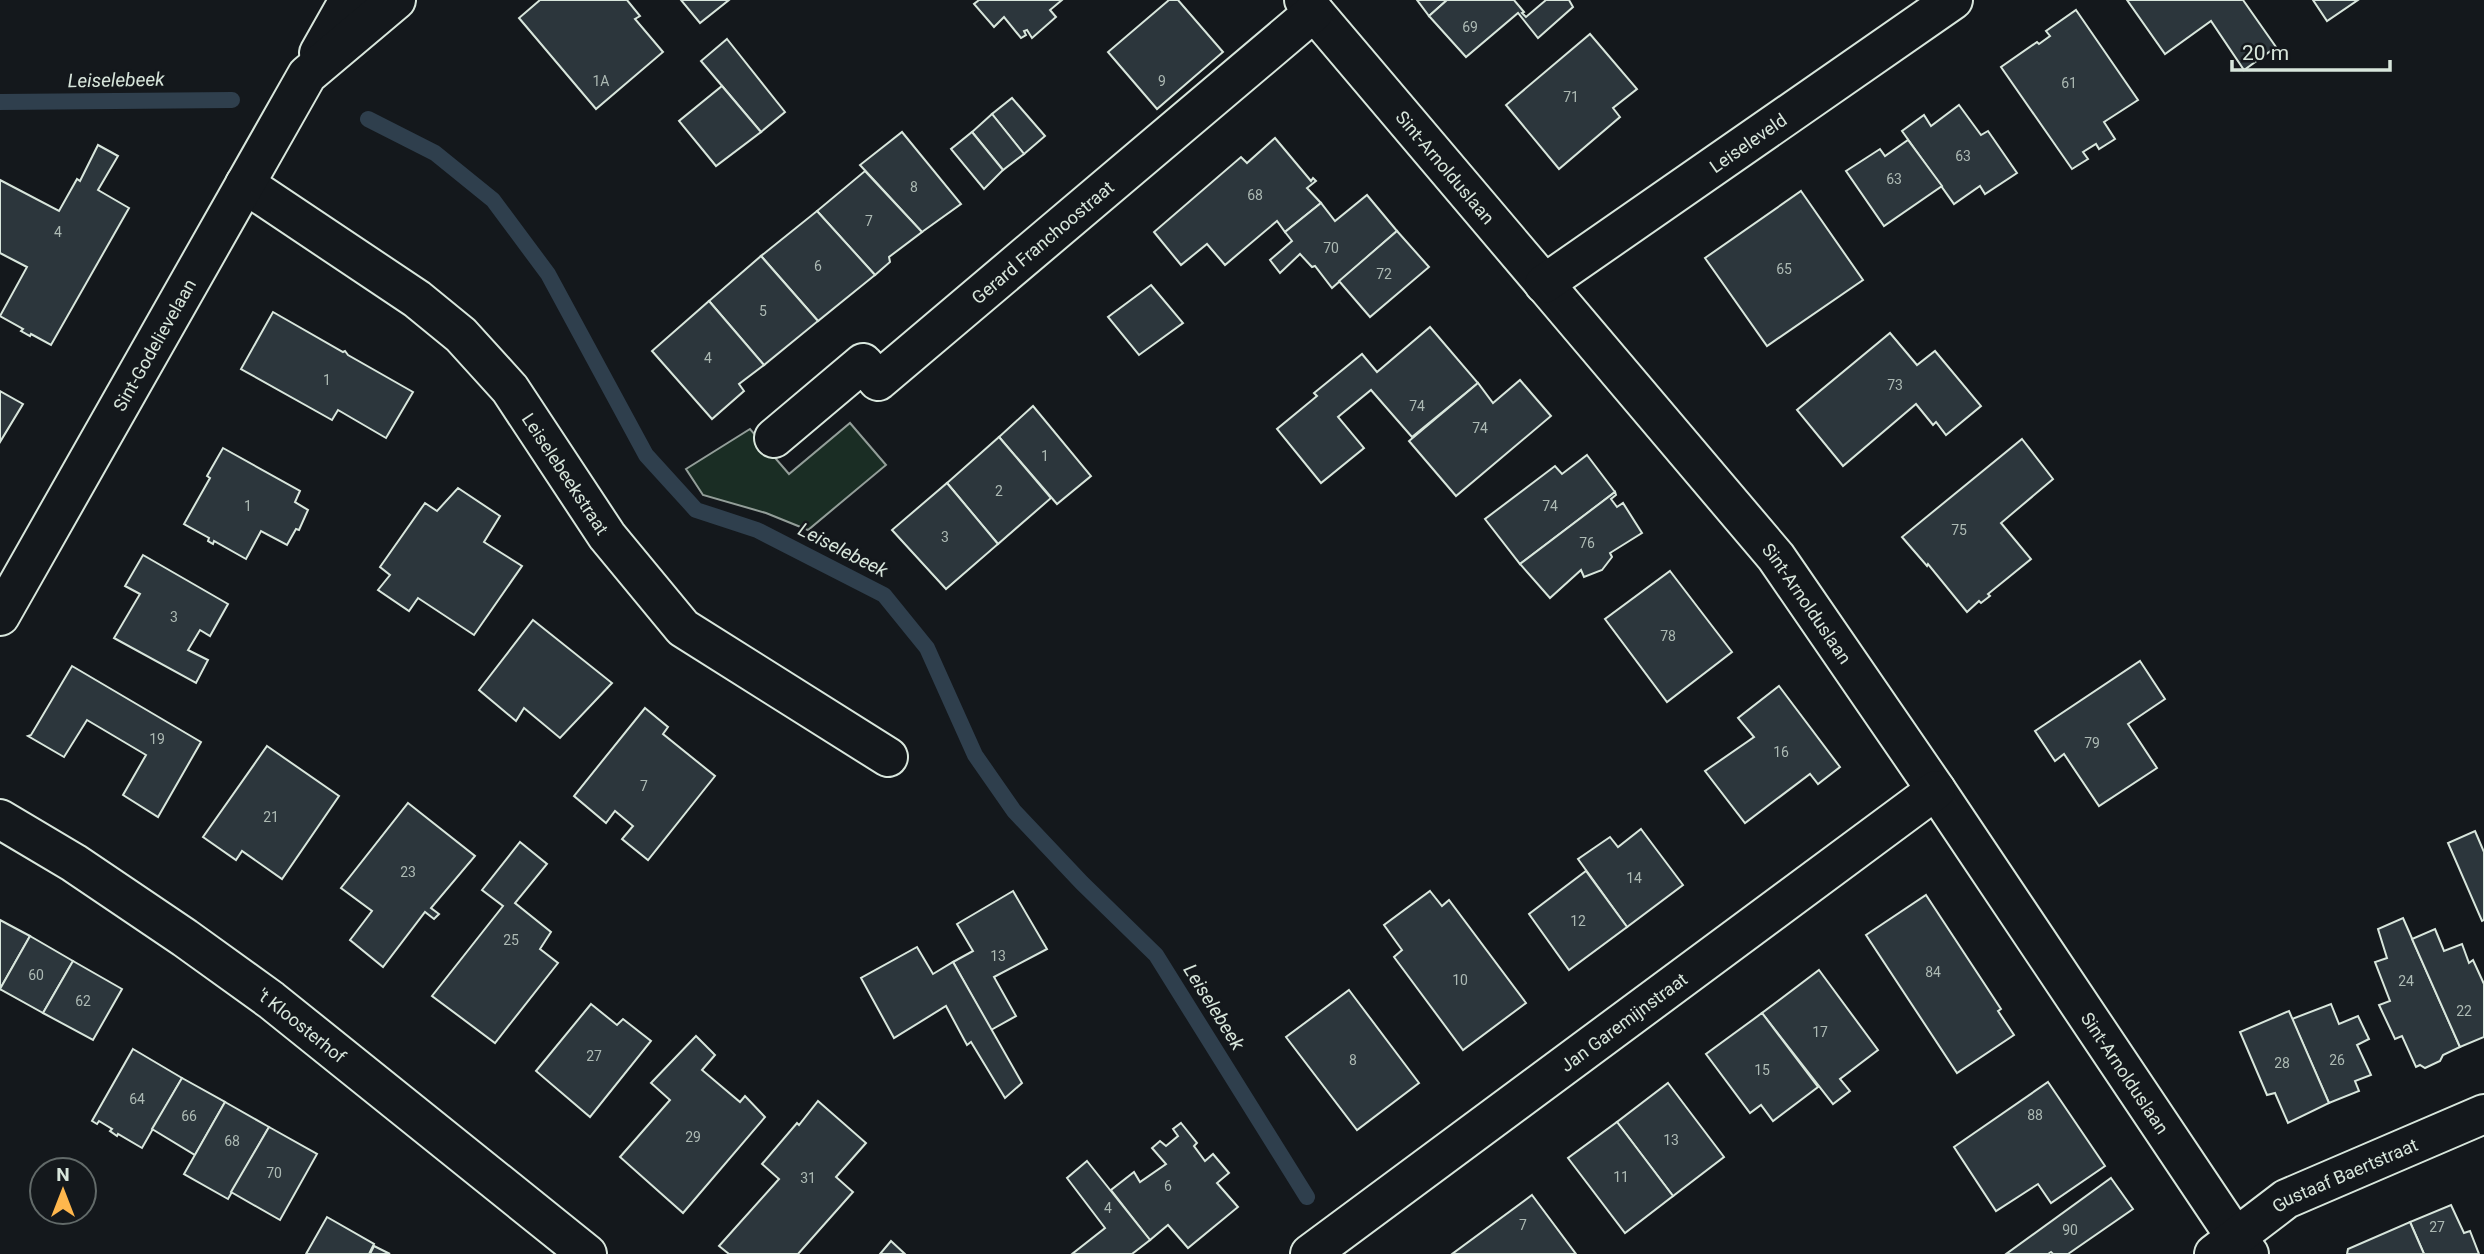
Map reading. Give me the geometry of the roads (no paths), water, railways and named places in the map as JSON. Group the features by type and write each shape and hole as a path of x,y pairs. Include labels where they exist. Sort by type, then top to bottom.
{"street":[{"name":"Sint-Godelievelaan","path":"0,616 349,0"},
{"name":"Sint-Godelievelaan","path":"307,75 396,0"},
{"name":"Leiseleveld","path":"1544,284 1953,0"},
{"name":"Sint-Arnolduslaan","path":"1309,6 1776,557 1936,790 2233,1249"},
{"name":"Gerard Franchoostraat","path":"774,438 863,363 878,381 1309,6"},
{"name":"Leiselebeekstraat","path":"245,184 417,299 461,335 510,389 607,536 683,628 888,757"},
{"name":"Jan Garemijnstraat","path":"1310,1254 1936,790"},
{"name":"'t Kloosterhof","path":"0,819 85,870 271,1000 587,1254"},
{"name":"Gustaaf Baertstraat","path":"2233,1249 2286,1199 2484,1114"}],"waterway":[{"name":"Leiselebeek","path":"0,102 232,100"},
{"name":"Leiselebeek","path":"368,119 435,153 493,200 548,274 646,455 696,510 757,530 884,595 927,648 975,755 1014,811 1082,883 1156,955 1307,1197"}]}
